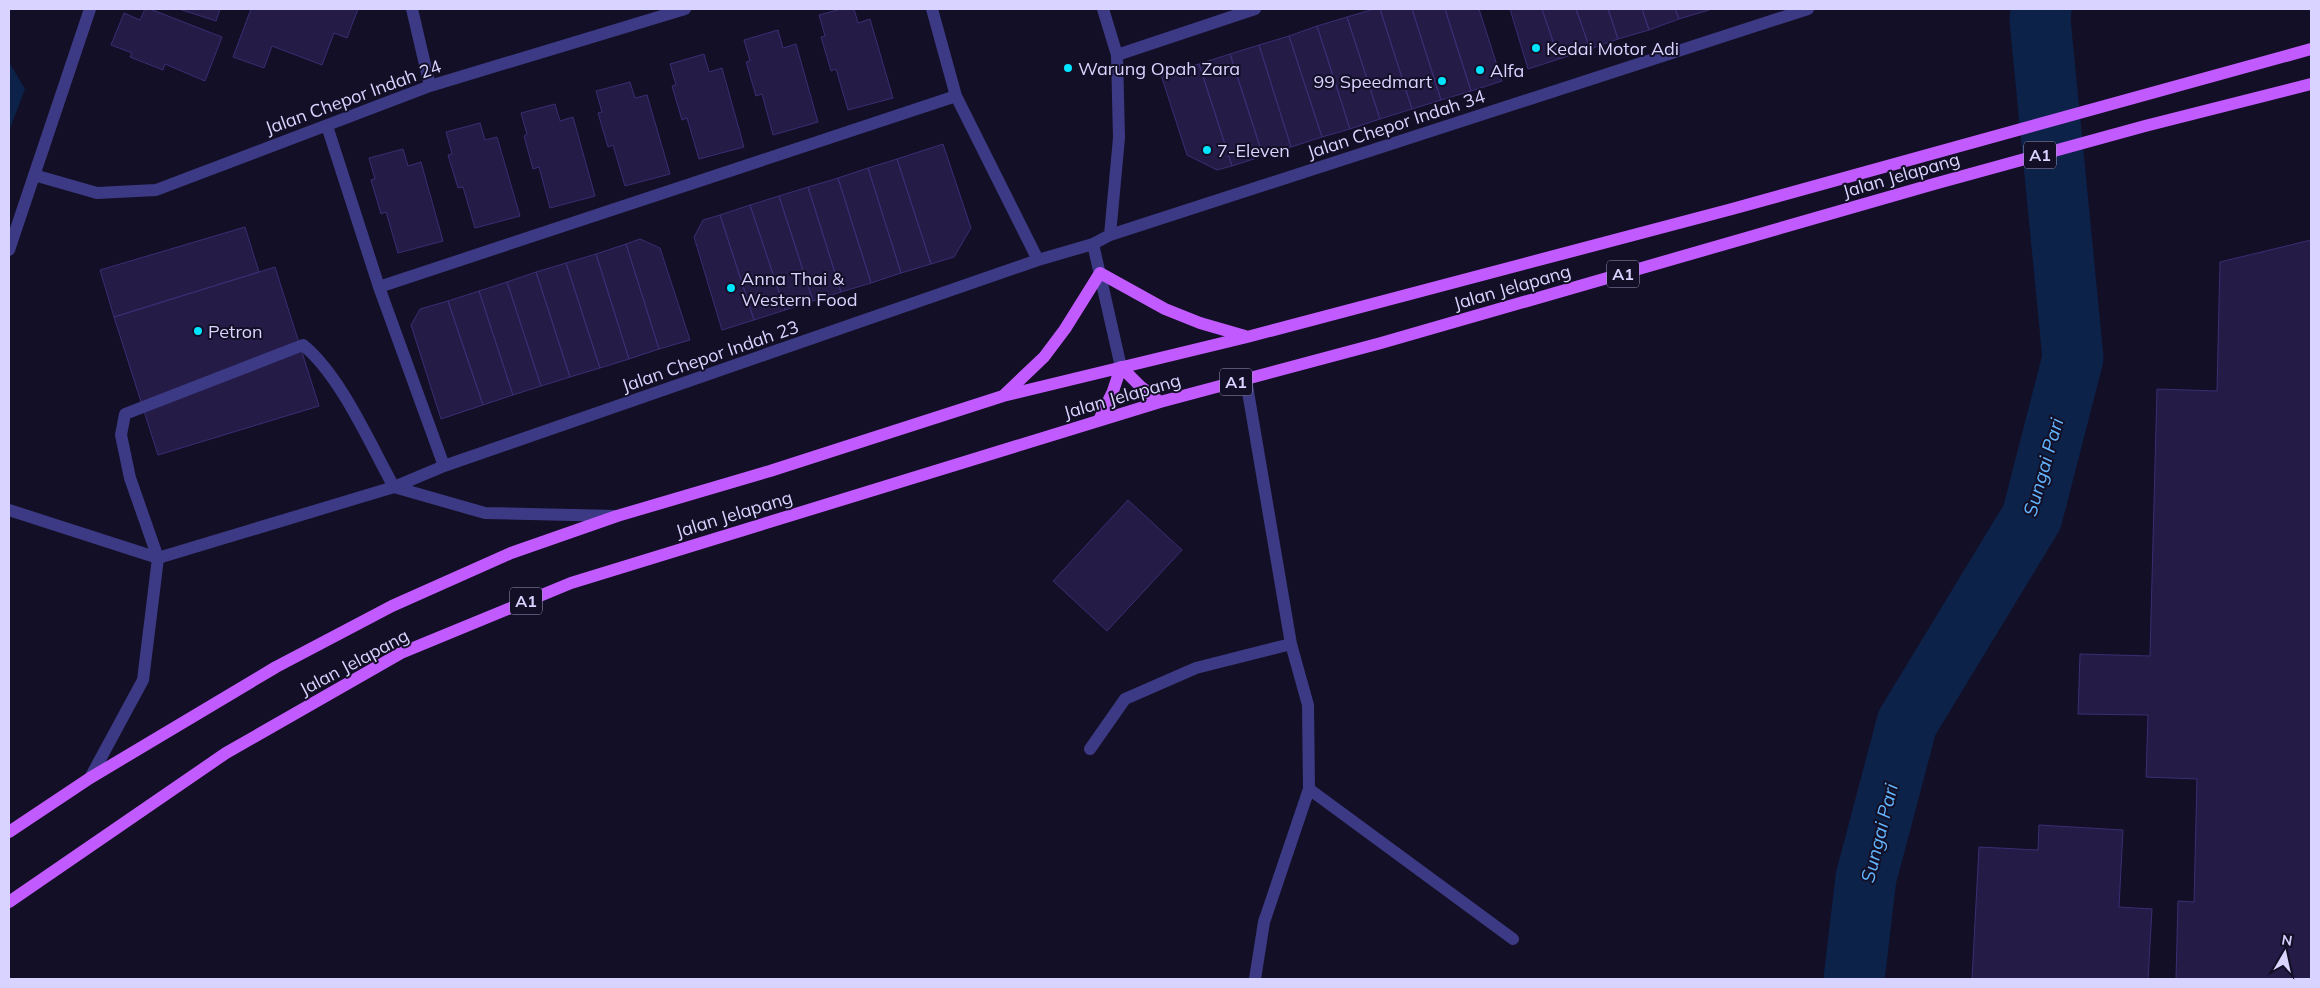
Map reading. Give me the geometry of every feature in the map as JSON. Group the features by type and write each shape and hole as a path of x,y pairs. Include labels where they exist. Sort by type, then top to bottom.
{"main road":[{"name":"Jalan Jelapang","path":"9,832 90,778 276,667 392,606 511,553 617,516 770,471 1003,396 1248,337 1923,157 2311,49"},
{"name":"Jalan Jelapang","path":"9,902 226,753 401,653 571,583 1160,402 1246,380 1934,184 2145,126 2311,84"},
{"path":"1003,396 1044,357 1065,329 1100,273 1164,309 1200,323 1248,337"},
{"path":"1099,420 1113,391 1121,367 1160,402"}],"street":[{"path":"9,250 90,9"},
{"path":"412,9 430,86"},
{"name":"Jalan Chepor Indah 24","path":"34,175 97,193 156,190 430,86 684,9"},
{"path":"932,9 956,96 1038,260"},
{"path":"1103,9 1117,56 1119,138 1110,235"},
{"path":"1117,56 1255,9"},
{"name":"Jalan Chepor Indah 34","path":"1093,244 1110,235 1808,9"},
{"path":"379,287 956,96"},
{"path":"327,126 379,287 444,466"},
{"path":"1093,244 1121,367"},
{"name":"Jalan Chepor Indah 23","path":"158,558 394,487 444,466 1038,260 1093,244"},
{"path":"90,778 143,680 158,558 130,478 121,435 125,414 303,346 318,357 343,396 394,487 485,513 617,516"},
{"path":"1246,380 1291,644 1308,705 1309,789 1264,922 1255,979"},
{"path":"9,510 158,558"},
{"path":"1090,750 1125,699 1196,668 1291,644"},
{"path":"1309,789 1513,939"}],"water":[{"path":"9,62 25,89 9,131"}],"building":[{"path":"145,9 150,9 222,37 205,81 165,64 163,70 130,57 132,53 111,45 124,13 140,20"},
{"path":"179,9 220,9 216,21"},
{"path":"251,9 358,9 347,38 334,33 322,65 272,46 264,68 233,57"},
{"path":"841,9 854,9 858,23 870,19 893,98 848,110 836,69 831,71 821,37 825,36 819,15"},
{"path":"1380,9 1412,109 1380,119 1347,17"},
{"path":"1380,9 1412,9 1441,100 1412,109"},
{"path":"1412,9 1445,9 1471,91 1441,100"},
{"path":"1445,9 1479,9 1502,81 1471,91"},
{"path":"1510,9 1542,9 1559,59 1528,69"},
{"path":"1542,9 1576,9 1590,49 1559,59"},
{"path":"1576,9 1608,9 1618,39 1590,49"},
{"path":"1608,9 1642,9 1649,30 1618,39"},
{"path":"1642,9 1675,9 1679,19 1649,30"},
{"path":"1675,9 1709,9 1709,10 1679,19"},
{"path":"1347,17 1380,119 1350,129 1317,26"},
{"path":"1317,26 1350,129 1322,137 1289,36"},
{"path":"778,30 783,48 796,44 818,122 773,135 762,94 756,96 746,62 750,61 744,40"},
{"path":"1289,36 1322,137 1291,147 1259,45"},
{"path":"1259,45 1291,147 1263,156 1230,54"},
{"path":"704,54 709,72 722,68 744,147 699,159 687,118 682,120 672,86 676,85 670,64"},
{"path":"1230,54 1263,156 1232,166 1199,64"},
{"path":"1199,64 1232,166 1217,170 1187,155 1161,75"},
{"path":"630,82 635,98 647,95 670,174 625,186 613,145 608,147 598,113 602,112 596,91"},
{"path":"555,104 560,121 573,117 595,196 550,208 539,167 533,169 524,136 527,134 521,113"},
{"path":"480,123 485,140 497,137 520,216 475,228 463,187 458,188 448,155 452,154 446,132"},
{"path":"943,144 971,228 954,257 931,264 897,159"},
{"path":"403,149 408,166 421,162 443,241 398,253 386,212 381,214 371,180 375,179 369,158"},
{"path":"897,159 931,264 901,273 868,168"},
{"path":"868,168 901,273 871,283 838,178"},
{"path":"838,178 871,283 841,292 808,187"},
{"path":"808,187 841,292 813,301 779,196"},
{"path":"779,196 813,301 785,310 750,205"},
{"path":"750,205 785,310 754,320 720,215"},
{"path":"720,215 754,320 722,330 694,237 703,220"},
{"path":"245,227 259,272 114,317 100,270"},
{"path":"640,239 660,248 690,340 659,349 626,244"},
{"path":"2311,240 2311,979 2176,979 2178,901 2194,902 2197,779 2146,777 2148,715 2078,714 2080,654 2150,656 2157,389 2217,391 2220,262"},
{"path":"626,244 659,349 629,359 596,254"},
{"path":"596,254 629,359 600,368 566,263"},
{"path":"566,263 600,368 570,377 536,272"},
{"path":"275,267 319,406 158,455 114,317"},
{"path":"536,272 570,377 541,386 507,282"},
{"path":"507,282 541,386 513,395 479,291"},
{"path":"479,291 513,395 483,405 448,301"},
{"path":"448,301 483,405 441,419 411,325 420,309"},
{"path":"1128,500 1182,550 1107,631 1053,581"},
{"path":"2039,825 2123,830 2119,907 2152,909 2148,979 1972,979 1979,847 2038,850"}],"waterway":[{"name":"Sungai Pari","path":"1854,979 1866,878 1907,723 2032,517 2073,358 2040,20 2041,9"}],"place":[{"name":"Kedai Motor Adi","path":"1536,48"},
{"name":"Warung Opah Zara","path":"1068,68"},
{"name":"Alfa","path":"1480,70"},
{"name":"99 Speedmart","path":"1442,81"},
{"name":"7-Eleven","path":"1207,150"},
{"name":"Anna Thai & Western Food","path":"731,288"},
{"name":"Petron","path":"198,331"}]}
